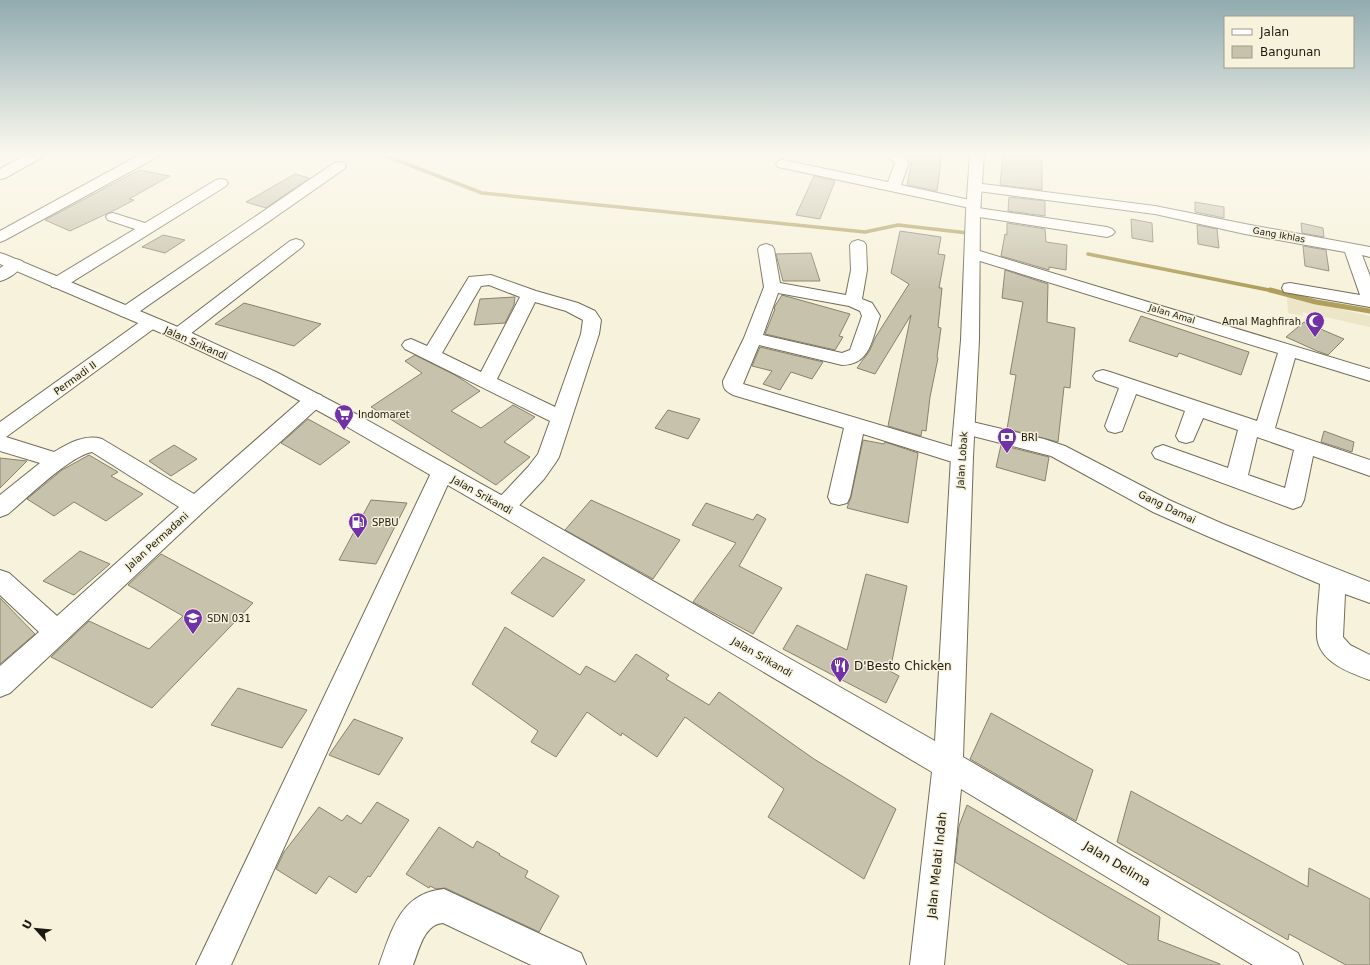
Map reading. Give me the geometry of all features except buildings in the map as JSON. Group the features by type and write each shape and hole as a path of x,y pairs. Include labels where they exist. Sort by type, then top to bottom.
{"street":[{"path":"0,237 70,199"},
{"path":"58,283 194,199"},
{"path":"127,312 292,199"},
{"path":"957,199 1107,232"},
{"name":"Gang Ikhlas","path":"974,202 1155,210 1245,229 1370,252"},
{"name":"Jalan Lobak","path":"948,765 973,254 974,202"},
{"path":"113,217 146,228"},
{"path":"179,334 296,244"},
{"path":"854,302 859,270 858,246"},
{"path":"766,249 772,287 753,338 733,381 733,387 962,457"},
{"path":"1352,249 1370,299"},
{"name":"Jalan Amal","path":"973,254 1370,375"},
{"name":"Jalan Srikandi","path":"5,266 58,283 179,334 269,376 504,508 948,765"},
{"path":"431,355 475,281 491,280 530,295 582,311 589,315 592,320 590,334 548,457 536,473 504,508"},
{"path":"753,338 842,359 849,358 858,353 870,316 870,312 866,307 854,302 772,287"},
{"path":"1290,288 1370,302"},
{"path":"486,381 530,295"},
{"name":"Permadi II","path":"0,432 150,323"},
{"path":"411,345 561,418"},
{"path":"1236,479 1288,349"},
{"path":"1103,376 1370,468"},
{"path":"1115,426 1130,385"},
{"name":"Jalan Permadani","path":"0,684 195,506 314,400"},
{"path":"1186,436 1196,408"},
{"path":"840,497 855,424"},
{"name":"Gang Damai","path":"964,427 1044,446 1058,451 1161,506 1215,530 1370,593"},
{"path":"0,443 57,461"},
{"path":"0,508 57,461 78,447 88,444 94,444 195,506"},
{"path":"1164,453 1293,500 1305,446"},
{"path":"213,965 442,473"},
{"path":"1333,578 1330,638 1332,644 1343,656 1370,668"},
{"path":"0,580 57,632"},
{"name":"Jalan Delima","path":"948,765 1272,961"},
{"name":"Jalan Melati Indah","path":"927,965 948,765"},
{"path":"396,965 411,927 416,919 431,907 444,906 569,965"}],"shaded area":[{"path":"1287,297 1370,316 1370,327 1303,312 1303,316 1288,313"}],"waterway":[{"path":"541,199 865,232 898,225 968,233"},
{"path":"1088,254 1273,291"},
{"path":"1273,291 1316,302 1370,311"}],"place":[{"name":"Amal Maghfirah","path":"1315,338"},
{"name":"Indomaret","path":"344,431"},
{"name":"BRI","path":"1007,454"},
{"name":"SPBU","path":"358,539"},
{"name":"SDN 031","path":"193,635"},
{"name":"D'Besto Chicken","path":"840,683"}]}
